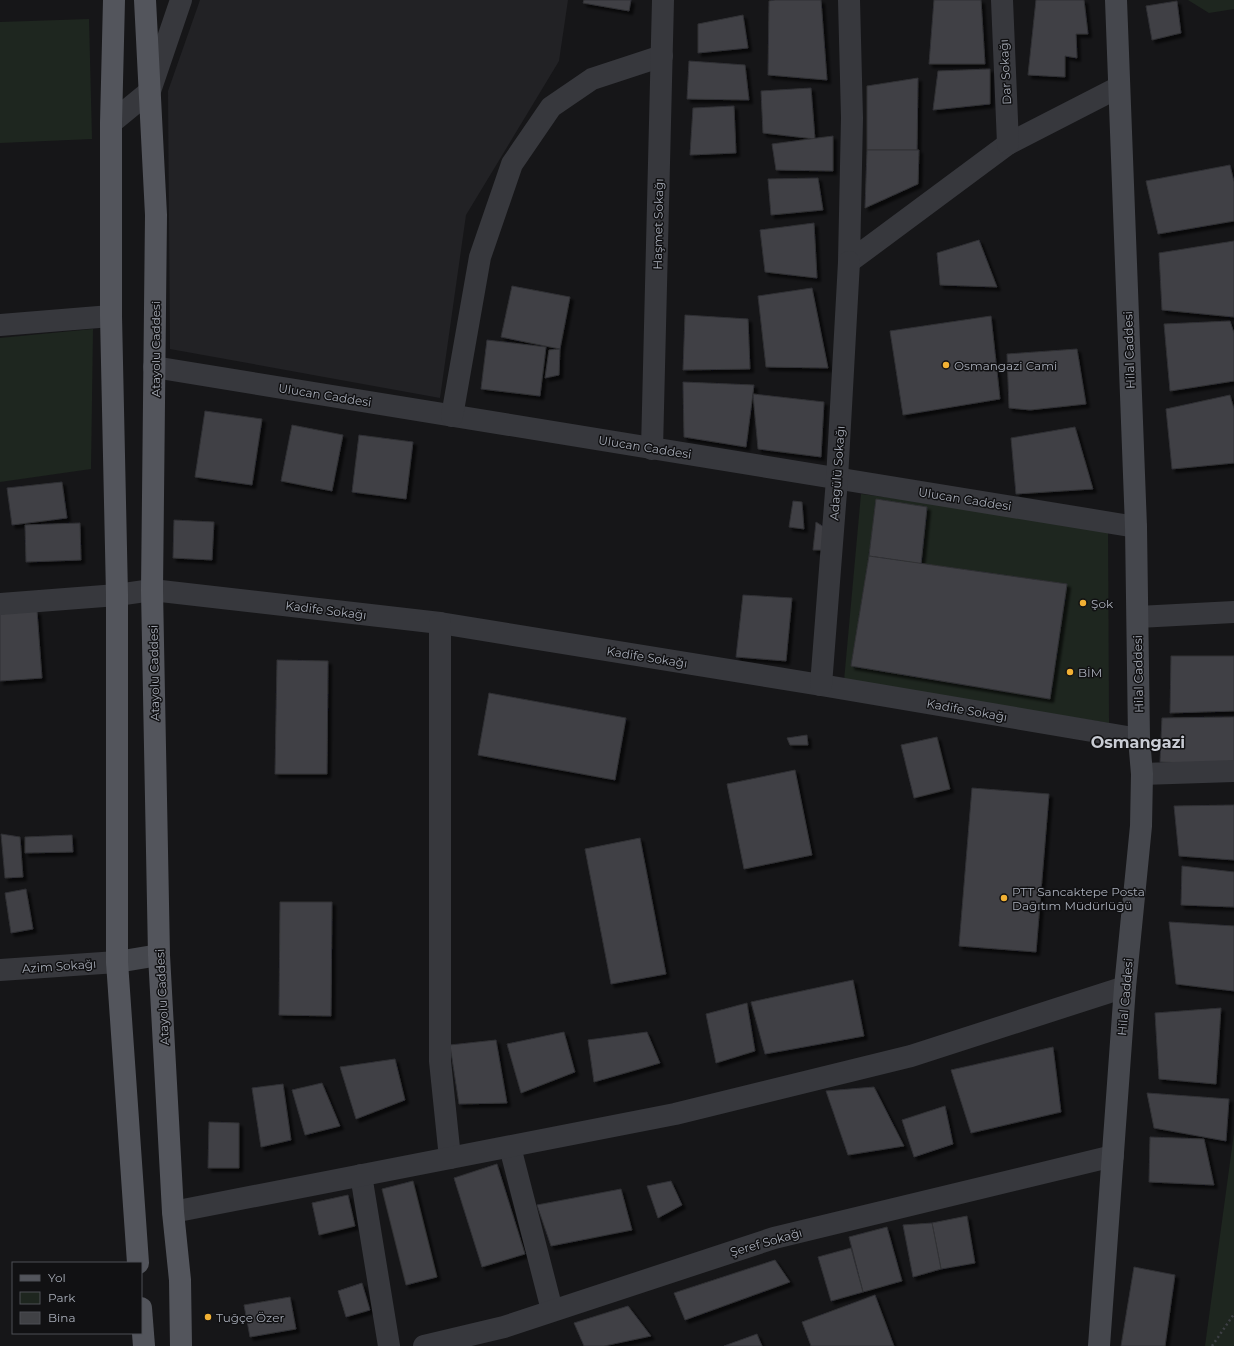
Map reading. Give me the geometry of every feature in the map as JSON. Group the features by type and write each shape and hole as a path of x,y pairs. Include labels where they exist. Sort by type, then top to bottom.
{"main road":[{"path":"114,0 111,123 111,316 117,595 117,962 138,1262"},
{"name":"Atayolu Caddesi","path":"145,0 156,215 152,590 159,955 173,1212 180,1280 181,1346"},
{"path":"142,1321 144,1346"}],"street":[{"path":"111,123 150,91 181,0"},
{"name":"Haşmet Sokağı","path":"652,449 663,0"},
{"name":"Adagülü Sokağı","path":"821,685 837,479 849,262 852,118 849,0"},
{"name":"Dar Sokağı","path":"1002,0 1008,144"},
{"name":"Hilal Caddesi","path":"1099,1346 1125,987 1141,826 1142,774 1136,528 1116,0"},
{"path":"452,416 480,257 512,164 551,107 592,79 662,56"},
{"path":"849,262 1008,144 1119,87"},
{"path":"0,325 111,316"},
{"name":"Ulucan Caddesi","path":"154,367 1136,528"},
{"name":"Kadife Sokağı","path":"0,604 117,595 152,590 440,624 821,685 1140,739"},
{"path":"1138,617 1234,612"},
{"path":"440,624 440,1061 450,1158"},
{"path":"1142,774 1234,771"},
{"path":"117,962 159,955"},
{"name":"Azim Sokağı","path":"0,970 117,962"},
{"path":"173,1212 675,1114 911,1056 1125,987"},
{"path":"510,1147 552,1310"},
{"name":"Şeref Sokağı","path":"424,1346 504,1327 774,1238 1113,1156"},
{"path":"361,1176 389,1346"}],"path":[{"path":"1212,1346 1234,1314"}],"shaded area":[{"path":"200,0 568,0 559,61 466,215 440,398 170,349 168,91"}],"green space":[{"path":"1188,0 1234,0 1234,9 1209,13"},
{"path":"89,19 92,139 0,143 0,22"},
{"path":"93,329 91,469 0,482 0,338"},
{"path":"861,494 1108,525 1109,723 844,681"},
{"path":"1234,1133 1234,1346 1205,1346"}],"building":[{"path":"584,0 631,0 629,11 583,3"},
{"path":"821,0 827,80 768,75 769,1"},
{"path":"934,0 981,0 985,64 929,64"},
{"path":"1036,0 1084,0 1088,34 1076,34 1077,58 1065,56 1065,77 1028,75"},
{"path":"1177,1 1181,33 1152,40 1146,6"},
{"path":"743,15 748,48 698,53 698,24"},
{"path":"689,61 745,65 749,100 687,99"},
{"path":"990,69 990,104 933,110 938,71"},
{"path":"918,78 917,150 867,150 867,86"},
{"path":"811,88 815,139 763,133 761,91"},
{"path":"734,106 736,153 690,155 693,108"},
{"path":"833,136 833,171 776,170 772,144"},
{"path":"867,150 919,150 918,184 865,208"},
{"path":"1230,165 1234,182 1234,221 1158,234 1146,181"},
{"path":"818,178 823,210 771,215 768,179"},
{"path":"814,223 817,278 765,272 760,230"},
{"path":"979,240 997,287 940,285 937,253"},
{"path":"1234,241 1234,317 1162,310 1159,253"},
{"path":"512,286 570,297 560,349 501,337"},
{"path":"812,288 828,368 766,367 758,296"},
{"path":"685,315 748,319 750,369 683,370"},
{"name":"Osmangazi Cami","path":"991,316 1000,399 903,415 890,331"},
{"path":"1230,321 1234,333 1234,381 1170,391 1164,324"},
{"path":"487,340 546,347 540,396 481,389"},
{"path":"560,349 559,375 545,378 549,350"},
{"path":"1077,349 1086,404 1030,410 1009,408 1007,354"},
{"path":"683,382 754,385 746,447 684,437"},
{"path":"753,394 824,402 821,457 758,449"},
{"path":"1230,395 1234,409 1234,463 1172,469 1166,409"},
{"path":"205,411 262,419 252,485 195,477"},
{"path":"292,425 343,435 332,491 281,481"},
{"path":"1075,427 1093,489 1016,494 1011,438"},
{"path":"359,435 413,442 406,499 352,492"},
{"path":"62,482 67,518 12,525 7,488"},
{"path":"876,499 927,507 921,564 869,556"},
{"path":"793,501 802,502 804,529 789,527"},
{"path":"174,520 214,522 212,560 173,558"},
{"path":"816,522 824,527 825,550 813,550"},
{"path":"80,523 81,560 26,562 25,525"},
{"path":"869,556 1067,584 1050,699 851,666"},
{"path":"743,595 792,598 786,661 736,657"},
{"path":"37,611 42,678 0,681 0,614"},
{"path":"1171,656 1234,656 1234,711 1170,713"},
{"path":"277,660 328,661 327,774 275,774"},
{"path":"489,693 626,718 615,780 478,755"},
{"path":"1234,717 1234,765 1160,762 1162,718"},
{"path":"807,735 808,745 790,745 787,738"},
{"path":"937,737 950,789 914,798 901,745"},
{"path":"795,770 812,855 744,869 727,784"},
{"path":"972,788 1049,794 1036,952 959,946"},
{"path":"1234,805 1234,860 1179,856 1174,806"},
{"path":"1,834 20,837 23,877 5,878"},
{"path":"72,835 73,852 25,853 25,837"},
{"path":"640,838 666,974 611,984 585,849"},
{"path":"1182,866 1234,872 1234,907 1181,905"},
{"path":"26,889 33,929 11,933 5,893"},
{"path":"280,902 332,902 331,1016 279,1015"},
{"path":"1169,922 1234,926 1234,991 1176,984"},
{"path":"853,980 864,1036 765,1054 751,1002"},
{"path":"747,1003 755,1051 716,1063 706,1014"},
{"path":"1221,1008 1216,1084 1159,1079 1155,1013"},
{"path":"564,1032 575,1072 521,1093 507,1044"},
{"path":"647,1032 660,1063 594,1082 588,1040"},
{"path":"496,1040 507,1103 459,1104 450,1045"},
{"path":"1053,1047 1061,1112 971,1133 951,1070"},
{"path":"395,1059 405,1100 356,1119 340,1067"},
{"path":"322,1083 340,1126 305,1135 292,1090"},
{"path":"283,1084 291,1140 261,1147 252,1088"},
{"path":"874,1087 904,1146 848,1155 826,1091"},
{"path":"1147,1093 1229,1099 1226,1141 1154,1128"},
{"path":"945,1106 953,1144 914,1157 902,1120"},
{"path":"209,1122 239,1123 239,1168 208,1168"},
{"path":"1150,1137 1204,1139 1214,1185 1149,1182"},
{"path":"497,1164 525,1254 482,1267 454,1178"},
{"path":"413,1181 437,1277 406,1285 382,1189"},
{"path":"671,1181 682,1205 658,1218 647,1186"},
{"path":"621,1189 632,1230 551,1246 537,1205"},
{"path":"348,1195 355,1226 319,1235 312,1203"},
{"path":"967,1216 975,1263 941,1269 932,1223"},
{"path":"932,1223 941,1269 913,1277 903,1225"},
{"path":"887,1227 902,1281 863,1292 849,1237"},
{"path":"851,1248 863,1292 831,1301 818,1257"},
{"path":"775,1260 790,1282 685,1320 674,1293"},
{"path":"1134,1267 1175,1275 1165,1346 1121,1346"},
{"path":"362,1283 370,1310 346,1317 338,1291"},
{"path":"875,1295 894,1346 811,1346 802,1322"},
{"path":"290,1297 296,1329 250,1337 244,1305"},
{"path":"628,1306 651,1336 604,1346 584,1346 574,1323"},
{"path":"757,1334 762,1346 724,1346"}],"place":[{"name":"Osmangazi Cami","path":"946,365"},
{"name":"Şok","path":"1083,603"},
{"name":"BİM","path":"1070,672"},
{"name":"PTT Sancaktepe Posta Dağıtım Müdürlüğü","path":"1004,898"},
{"name":"Tuğçe Özer","path":"208,1317"}],"district":[{"name":"Osmangazi","path":"1138,742"}]}
